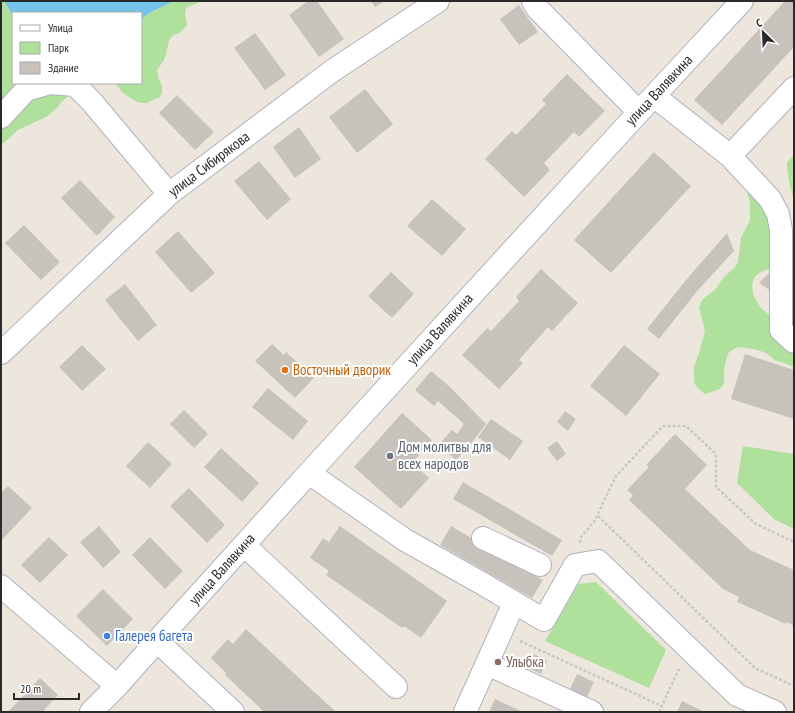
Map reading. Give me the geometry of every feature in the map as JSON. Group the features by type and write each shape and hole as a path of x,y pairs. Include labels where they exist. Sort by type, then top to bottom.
{"street":[{"name":"улица Сибирякова","path":"1,353 169,194 332,70 438,1"},
{"path":"534,1 537,8 639,112"},
{"name":"улица Валявкина","path":"91,712 117,686 309,473 742,1"},
{"path":"1,116 26,90 47,84"},
{"path":"62,84 74,85 92,102 169,194"},
{"path":"730,156 794,88"},
{"path":"654,96 730,156 770,199 778,214 780,230 781,330 794,342"},
{"path":"309,473 405,540 544,620 576,565 598,561 737,694 775,712"},
{"path":"484,538 540,565"},
{"path":"244,545 396,687"},
{"path":"1,586 117,686"},
{"path":"465,712 514,603"},
{"path":"157,640 233,712"},
{"path":"487,664 592,712"}],"path":[{"path":"594,522 616,476 663,426 686,426 716,454 716,487 756,524 794,542"},
{"path":"598,516 755,668 794,686"},
{"path":"501,632 662,706"},
{"path":"659,712 688,648"}],"green space":[{"path":"1,1 4,1 12,14 12,84 66,84 70,91 67,97 50,114 18,130 1,145"},
{"path":"174,1 202,1 186,8 185,14 187,25 181,32 172,36 169,41 164,60 157,70 162,86 160,97 147,103 142,103 135,101 123,93 116,84 142,84 142,18 151,12"},
{"path":"794,157 794,199 787,167 787,162"},
{"path":"748,186 791,238 794,239 794,268 763,271 756,276 752,289 758,304 769,315 776,318 787,318 794,316 794,367 776,361 766,353 754,349 738,347 729,352 724,371 724,383 720,389 705,394 696,386 694,382 694,367 705,331 699,308 704,298 715,290 723,278 735,267 738,262 741,238 750,220 750,203 747,192"},
{"path":"743,446 794,454 794,529 774,519 737,483"},
{"path":"596,582 666,650 649,688 545,641 578,584"}],"water":[{"path":"4,1 174,1 151,12 142,18 142,12 12,12 12,14"}],"building":[{"path":"308,1 317,1 344,39 319,57 289,15"},
{"path":"371,1 385,1 375,7"},
{"path":"785,1 794,1 794,47 722,125 694,100"},
{"path":"519,5 538,32 519,45 500,19"},
{"path":"255,33 286,75 265,90 234,48"},
{"path":"567,74 605,111 579,137 574,132 544,163 550,170 524,197 485,159 512,131 516,135 546,104 542,100"},
{"path":"365,89 393,124 357,153 329,117"},
{"path":"177,95 214,132 195,150 159,113"},
{"path":"299,127 321,159 295,178 273,147"},
{"path":"654,152 691,186 611,273 574,240"},
{"path":"259,161 291,199 267,220 234,181"},
{"path":"80,180 115,217 97,236 61,198"},
{"path":"432,199 466,229 442,256 407,226"},
{"path":"24,225 60,262 41,280 5,243"},
{"path":"178,231 215,273 191,293 155,252"},
{"path":"727,233 734,251 698,290 659,339 647,329 686,280"},
{"path":"541,269 578,303 552,331 548,327 519,360 523,363 499,389 462,355 487,328 491,331 519,301 516,297"},
{"path":"391,272 414,294 392,318 368,296"},
{"path":"769,273 794,288 794,307 759,283"},
{"path":"125,284 157,325 138,341 105,300"},
{"name":"Восточный дворик","path":"272,344 284,355 286,352 314,378 295,398 255,361"},
{"path":"82,345 106,369 82,391 59,367"},
{"path":"624,345 660,374 626,416 590,386"},
{"path":"745,354 794,370 794,419 731,399"},
{"path":"431,371 450,387 486,424 456,460 438,445 452,430 457,434 464,424 438,401 434,406 415,390"},
{"path":"268,388 308,421 293,440 252,407"},
{"path":"184,410 208,434 194,448 170,424"},
{"path":"565,411 576,419 568,431 557,422"},
{"name":"Дом молитвы для всех народов","path":"402,413 432,440 412,463 429,478 401,509 354,467"},
{"path":"491,419 523,441 510,460 478,437"},
{"path":"675,434 707,465 685,489 750,550 794,570 794,626 787,622 786,624 737,602 739,597 723,589 629,500 633,495 627,490 649,467 646,465"},
{"path":"557,441 566,454 557,461 547,448"},
{"path":"148,442 172,464 150,488 126,466"},
{"path":"221,448 259,483 242,502 204,467"},
{"path":"463,482 562,540 552,556 453,499"},
{"path":"8,486 32,508 1,541 1,493"},
{"path":"189,488 225,525 207,543 170,506"},
{"path":"99,526 121,552 103,568 80,542"},
{"path":"340,526 447,601 421,638 404,626 402,628 326,575 329,571 310,558 323,538 329,542"},
{"path":"451,526 543,580 532,598 440,545"},
{"path":"49,537 68,555 40,583 21,565"},
{"path":"150,537 183,571 165,589 132,555"},
{"path":"103,589 133,619 107,646 76,616"},
{"path":"246,629 336,712 264,712 225,675 226,673 211,658 228,639 233,644"},
{"path":"531,653 547,660 541,674 525,666"},
{"path":"577,674 594,682 583,706 566,698"},
{"path":"40,678 58,695 42,712 8,712"},
{"path":"495,699 523,712 489,712"},
{"path":"682,701 705,712 677,712"}],"place":[{"name":"Восточный дворик","path":"285,370"},
{"name":"Дом молитвы для всех народов","path":"390,456"},
{"name":"Галерея багета","path":"107,636"},
{"name":"Улыбка","path":"498,662"}]}
